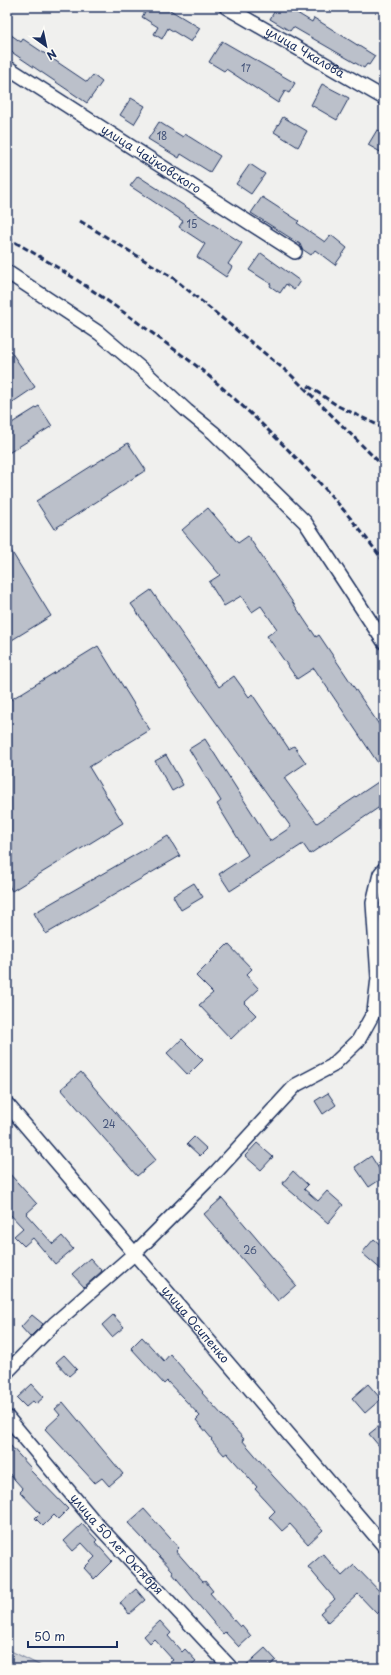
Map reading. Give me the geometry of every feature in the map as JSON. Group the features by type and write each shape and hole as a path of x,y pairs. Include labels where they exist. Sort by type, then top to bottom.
{"street":[{"name":"улица Чкалова","path":"226,7 384,98"},
{"name":"улица Чайковского","path":"7,67 295,252"},
{"path":"7,272 98,333 144,370 187,411 214,433 305,522 384,642"},
{"path":"7,1372 54,1324 135,1253 217,1171 296,1086 332,1066 358,1041 374,1012 378,978 373,903 380,874 384,869"},
{"name":"улица Осипенко","path":"7,1104 384,1546"},
{"name":"улица 50 лет Октября","path":"7,1418 94,1520 231,1668"}],"shaded area":[{"path":"7,1649 45,1668 7,1668"}],"building":[{"path":"148,7 165,7 200,28 191,42 168,28 162,39 154,34 158,27 142,17"},
{"path":"277,7 287,7 312,22 314,18 375,56 369,65 367,64 364,68 293,27 290,31 270,19"},
{"path":"7,32 21,42 23,39 87,82 93,75 102,82 87,103 7,49"},
{"path":"222,41 295,83 289,93 285,91 278,103 226,69 224,71 209,62"},
{"path":"322,84 349,98 337,120 311,105"},
{"path":"131,98 145,106 134,124 120,115"},
{"path":"283,117 307,131 298,147 274,132"},
{"path":"159,122 183,137 185,134 220,156 210,172 181,154 179,158 148,139"},
{"path":"377,130 384,133 384,154 368,145"},
{"path":"250,164 265,174 251,194 236,184"},
{"path":"138,176 242,243 228,264 232,267 226,277 197,257 205,244 179,227 183,221 130,186"},
{"path":"262,197 299,221 297,223 325,242 331,235 347,248 335,265 315,250 311,255 302,249 300,244 251,213"},
{"path":"261,253 300,281 294,290 286,284 280,293 270,286 271,284 249,270"},
{"path":"7,346 35,387 7,406"},
{"path":"39,406 52,426 7,454 7,426"},
{"path":"128,443 146,470 54,529 36,501"},
{"path":"208,508 238,543 248,536 316,637 319,635 384,732 384,772 314,668 297,679 267,636 277,629 261,606 252,612 241,596 224,606 209,582 220,575 182,530"},
{"path":"7,544 51,616 7,643"},
{"path":"151,590 219,687 234,676 249,697 252,694 289,749 294,746 306,763 284,778 317,823 384,778 384,804 310,854 303,844 230,891 219,874 248,855 217,804 221,801 189,749 205,739 270,841 291,827 131,604"},
{"path":"98,646 150,730 89,767 123,823 12,891 7,882 7,702"},
{"path":"166,755 183,785 172,791 155,761"},
{"path":"168,836 180,856 46,934 34,913"},
{"path":"194,883 203,897 181,910 173,896"},
{"path":"228,944 252,969 246,975 259,989 244,1003 256,1015 231,1039 199,1005 213,993 196,976"},
{"path":"182,1039 203,1060 188,1075 167,1053"},
{"path":"81,1072 156,1160 137,1176 61,1089"},
{"path":"328,1093 336,1105 323,1114 315,1101"},
{"path":"194,1137 207,1149 200,1156 187,1144"},
{"path":"257,1143 273,1157 261,1170 245,1156"},
{"path":"371,1156 384,1177 369,1187 355,1167"},
{"path":"7,1171 37,1204 26,1214 53,1244 62,1236 73,1249 55,1264 33,1238 24,1246 14,1236 23,1228 7,1211"},
{"path":"293,1171 308,1185 304,1189 318,1201 327,1191 343,1205 328,1223 282,1184"},
{"path":"222,1198 296,1285 278,1301 204,1214"},
{"path":"374,1239 384,1248 384,1272 362,1253"},
{"path":"90,1258 102,1271 84,1287 72,1274"},
{"path":"32,1315 43,1324 30,1337 21,1327"},
{"path":"113,1315 124,1327 112,1337 102,1325"},
{"path":"142,1337 164,1361 170,1354 203,1392 202,1393 244,1439 242,1440 273,1476 323,1530 308,1544 290,1524 282,1531 269,1517 275,1511 255,1489 257,1487 227,1453 224,1455 211,1440 212,1439 196,1420 200,1416 167,1381 164,1384 131,1348"},
{"path":"64,1355 77,1369 69,1376 56,1362"},
{"path":"32,1384 44,1397 36,1404 33,1401 26,1407 17,1398"},
{"path":"368,1384 381,1399 365,1413 352,1398"},
{"path":"63,1402 123,1474 109,1486 102,1478 95,1483 45,1429 60,1415 55,1409"},
{"path":"384,1422 384,1452 369,1434"},
{"path":"7,1442 31,1468 30,1470 68,1509 58,1519 54,1515 43,1526 35,1518 40,1513 20,1492 23,1489 7,1471"},
{"path":"144,1509 179,1548 176,1551 203,1582 205,1581 213,1591 210,1593 240,1627 242,1625 251,1636 239,1647 225,1632 223,1634 172,1573 173,1571 128,1523"},
{"path":"82,1524 97,1540 95,1542 112,1561 94,1579 84,1568 95,1557 82,1543 73,1551 64,1541"},
{"path":"323,1554 342,1576 354,1565 384,1596 384,1607 377,1614 358,1594 328,1622 320,1613 335,1599 308,1567"},
{"path":"136,1589 145,1600 129,1614 120,1603"},
{"path":"160,1621 171,1633 168,1636 182,1652 185,1649 196,1661 188,1668 174,1668 169,1663 173,1660 154,1639 150,1643 144,1636"},
{"path":"265,1648 276,1660 267,1668 243,1668"}],"railway":[{"path":"80,221 172,277 291,375 384,467"},
{"path":"7,238 47,261 104,298 210,377 303,465 345,512 384,562"},
{"path":"308,386 338,406 384,428"}]}
